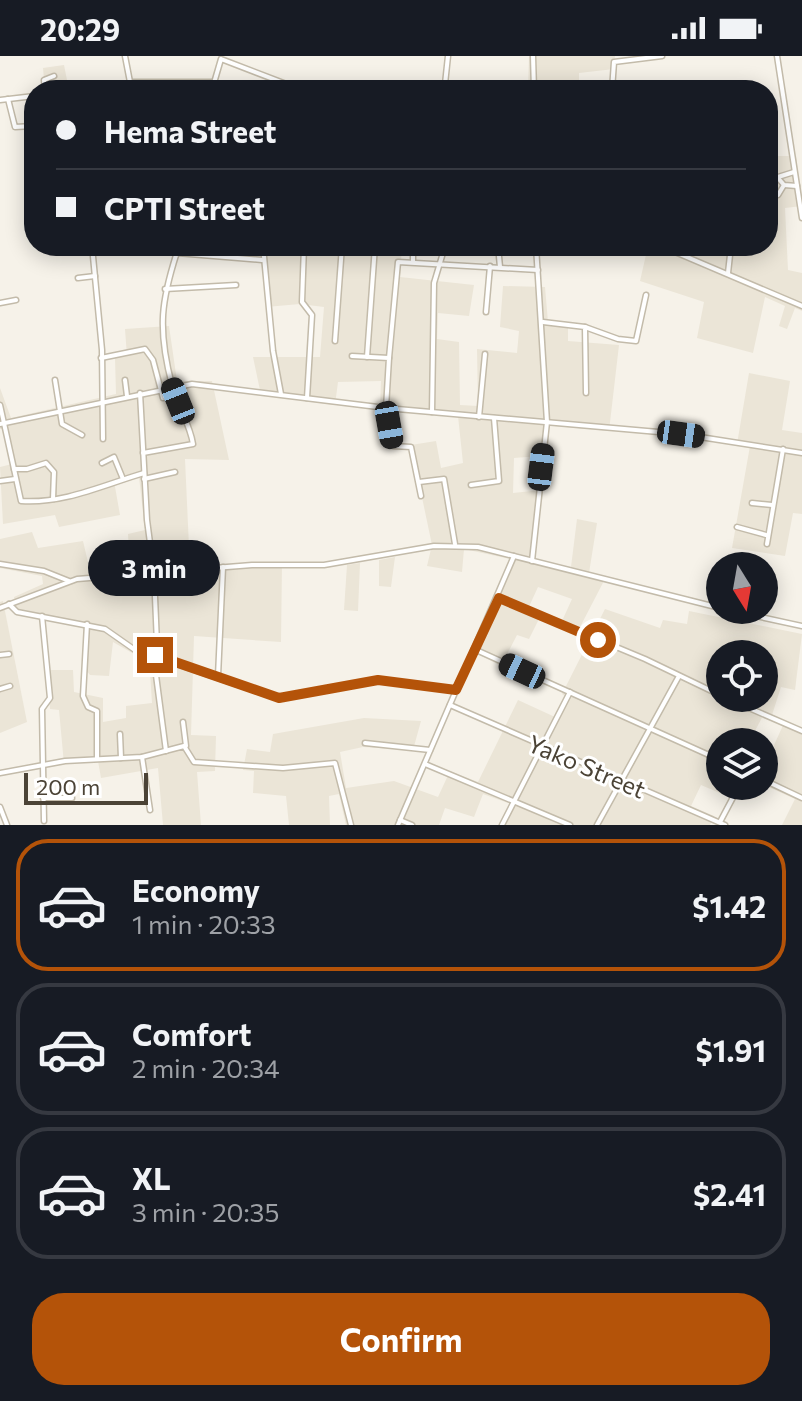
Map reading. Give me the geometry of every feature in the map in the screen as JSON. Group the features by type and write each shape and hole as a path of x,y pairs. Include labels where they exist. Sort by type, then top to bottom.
{"street":[{"path":"125,56 130,80"},
{"path":"445,80 448,56"},
{"path":"533,56 534,80"},
{"path":"613,80 614,59 662,56"},
{"path":"777,56 802,218"},
{"path":"215,80 221,58 277,80"},
{"path":"44,80 54,76"},
{"path":"0,100 24,97"},
{"path":"8,99 15,127 24,126"},
{"path":"794,172 778,178 784,185 797,186"},
{"path":"778,195 784,185"},
{"path":"93,256 101,358 103,439"},
{"path":"143,453 193,444 172,386 161,315 165,289 176,256"},
{"path":"213,256 262,260"},
{"path":"262,256 281,395"},
{"path":"304,256 302,302 312,315 307,398"},
{"path":"335,341 339,256"},
{"path":"367,357 374,256"},
{"path":"413,256 413,261"},
{"path":"432,412 434,283 442,256"},
{"path":"499,256 500,267"},
{"path":"532,561 547,422 537,256"},
{"path":"689,256 802,306"},
{"path":"728,273 730,256"},
{"path":"421,496 411,447 393,446 386,408 398,262 538,270"},
{"path":"486,312 490,266"},
{"path":"78,278 95,276"},
{"path":"165,289 236,285"},
{"path":"543,322 585,327 618,339 636,341 646,295"},
{"path":"0,303 16,300"},
{"path":"585,327 586,393"},
{"path":"101,358 145,349 153,360 163,398"},
{"path":"479,417 485,354"},
{"path":"352,356 389,358"},
{"path":"55,380 62,424 82,435"},
{"path":"125,380 127,396"},
{"path":"2,423 192,384 386,408 681,434 802,453"},
{"path":"140,393 144,476 154,573 158,708 166,751"},
{"path":"0,405 21,501 53,499 88,492 123,479 175,472"},
{"path":"471,485 499,481 494,418"},
{"path":"767,544 766,535 783,449"},
{"path":"102,463 114,457 123,479"},
{"path":"13,468 27,469 46,463 54,472 53,499"},
{"path":"0,481 15,479"},
{"path":"419,482 444,479 455,544"},
{"path":"752,503 772,505"},
{"path":"737,527 766,535"},
{"path":"0,608 69,581 223,567 324,565 455,544 706,604"},
{"path":"412,825 399,822 499,598 514,556"},
{"path":"0,564 44,571 69,581"},
{"path":"218,676 223,567"},
{"path":"499,598 706,689"},
{"path":"9,604 17,612 105,629 135,650 279,698 378,680 456,690"},
{"path":"42,616 50,698 42,709 44,821"},
{"path":"778,621 802,626"},
{"path":"87,624 83,696 88,707 97,711 97,758"},
{"path":"474,649 706,754"},
{"path":"0,655 9,654"},
{"path":"597,825 679,676"},
{"path":"0,689 10,686"},
{"path":"502,825 570,692"},
{"name":"Yako Street","path":"450,705 722,824"},
{"path":"758,712 802,731"},
{"path":"183,722 186,746 194,762 283,768 335,763 351,825"},
{"path":"120,734 121,758"},
{"path":"365,743 431,750"},
{"path":"0,773 97,758 142,757 186,746"},
{"path":"142,757 150,810"},
{"path":"425,764 570,825"},
{"path":"778,787 802,798"},
{"path":"43,798 72,798"},
{"path":"722,824 733,800"},
{"path":"0,807 7,825"}],"shaded area":[{"path":"529,56 615,56 614,69 579,73 579,80 528,80"},
{"path":"64,65 67,80 44,80 43,68"},
{"path":"778,156 796,156 802,206 785,208 788,270 802,273 802,311 795,308 787,329 779,326 785,306 765,297 753,353 697,338 704,302 640,281 646,256 778,256"},
{"path":"261,256 401,256 400,277 474,285 469,316 438,313 437,339 459,342 460,405 478,406 477,349 517,353 519,331 500,327 503,286 545,287 548,322 568,326 568,341 619,345 609,431 544,425 540,456 514,458 513,493 541,490 535,560 571,567 577,519 597,523 589,573 606,577 579,629 562,621 572,599 538,587 527,611 540,617 529,639 517,635 501,666 472,651 510,559 464,549 462,572 427,566 432,545 411,445 436,441 441,468 463,463 458,416 380,409 381,381 338,382 335,405 261,395 253,357 320,357 324,307 300,304 266,307"},
{"path":"169,326 177,381 212,381 229,460 185,459 190,569 282,563 281,642 194,636 191,735 216,736 215,771 197,772 201,825 163,825 158,768 101,778 98,761 64,764 59,710 50,709 47,670 73,670 74,692 103,698 103,722 126,718 126,706 152,703 149,656 134,654 113,642 109,676 90,675 85,669 85,625 17,614 14,597 43,584 42,576 0,568 0,539 32,532 38,548 83,541 91,575 130,571 128,534 145,530 139,477 114,481 120,515 59,527 55,515 3,524 0,467 12,464 4,429 0,429 0,388 11,418 116,394 115,358 127,356 125,329"},
{"path":"749,373 790,381 782,430 802,433 802,514 793,513 785,556 778,555 778,552 732,548 750,446 737,444"},
{"path":"395,557 391,587 379,586 379,560"},
{"path":"360,563 358,611 344,610 347,565"},
{"path":"3,601 27,722 0,733 0,602"},
{"path":"605,609 660,628 663,620 687,624 689,611 706,614 706,624 753,624 802,634 795,690 781,687 778,696 778,640 706,640 706,712 765,712 756,728 706,728 706,787 701,785 691,806 714,816 710,825 500,825 511,804 483,794 474,817 445,808 439,825 346,825 339,794 329,796 330,825 289,825 286,796 253,793 254,771 243,770 247,749 270,752 273,734 364,718 421,721 413,750 363,747 340,752 346,788 394,781 438,797 450,771 478,782 518,700 555,717 566,697 562,694"},
{"path":"785,721 802,729 802,825 782,825 795,799 778,791 778,736"}],"route":[{"path":"155,655 279,698 378,680 456,690 499,598 598,640"}]}
